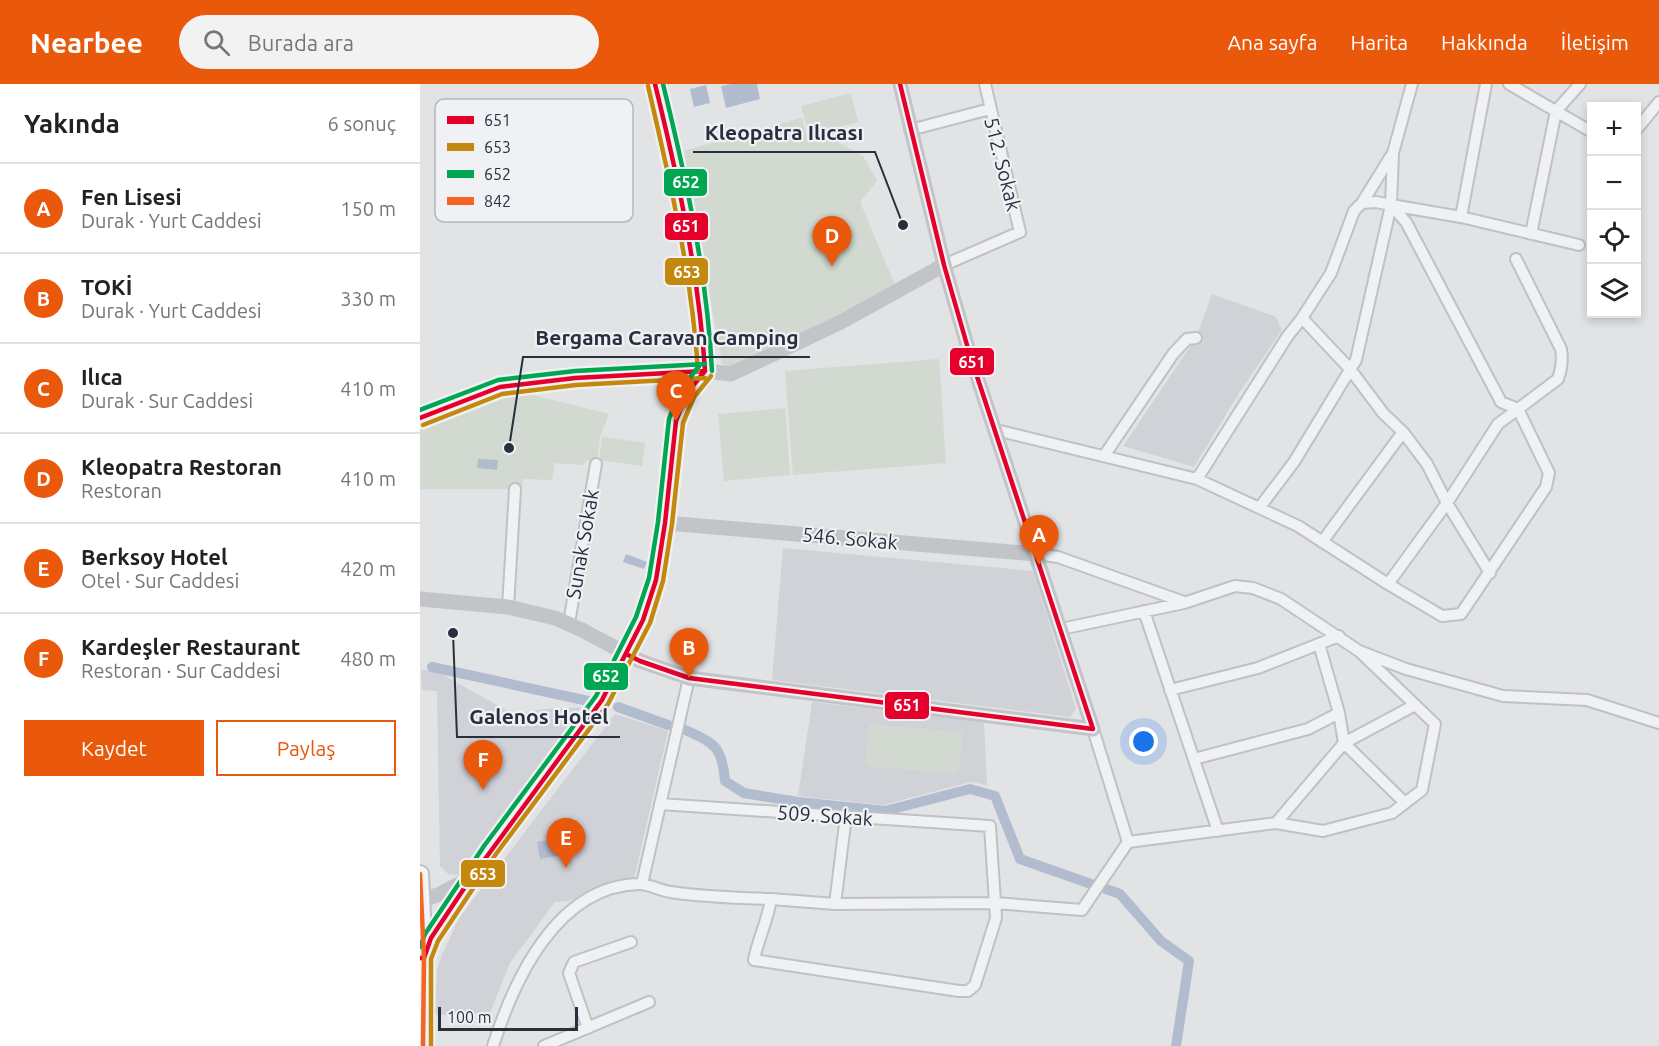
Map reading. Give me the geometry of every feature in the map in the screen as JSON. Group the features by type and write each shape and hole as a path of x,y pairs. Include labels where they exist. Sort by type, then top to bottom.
{"main road":[{"path":"422,958 431,938 471,878 602,700 643,621 656,580 665,523 676,421 687,393 705,370 702,320 678,179 655,84"},
{"path":"420,599 508,607 569,623 640,662 689,678 1093,729 969,352 944,265 900,84"},
{"path":"420,418 500,387 575,378 705,370 731,374 841,322 944,265"},
{"name":"546. Sokak","path":"665,523 1036,554"},
{"path":"420,874 423,1046"},
{"path":"420,901 440,894 471,878"}],"street":[{"name":"512. Sokak","path":"944,265 1020,232 985,84"},
{"path":"1260,507 1294,462 1356,360 1391,205 1393,153 1412,84"},
{"path":"1461,218 1486,84"},
{"path":"1509,84 1587,129"},
{"path":"1531,234 1556,111 1580,84"},
{"path":"1641,124 1659,102"},
{"path":"910,130 990,109"},
{"path":"1197,480 1330,273 1354,211 1362,203 1393,153"},
{"path":"1362,203 1376,202 1461,218 1579,244"},
{"path":"996,430 1197,480 1298,526 1442,616 1461,614 1546,487 1549,474 1518,410 1501,402 1406,222 1391,205"},
{"path":"1388,584 1447,503 1498,424 1558,379 1563,361 1561,349 1516,259"},
{"path":"1302,318 1350,369 1383,413 1403,432 1427,464 1447,503 1490,573"},
{"path":"1104,456 1173,354 1187,339 1196,338"},
{"path":"1322,542 1403,432"},
{"name":"Sunak Sokak","path":"569,623 596,464"},
{"path":"508,607 515,489"},
{"path":"1036,554 1058,557 1184,603"},
{"path":"493,1046 515,987 528,962 560,920 591,897 618,887 642,884 671,892 836,903 995,903 1082,910 1128,842 1276,823 1323,831 1392,813 1422,790 1435,724 1359,651 1281,599 1253,588 1235,586 1184,603 1060,629"},
{"path":"1144,611 1218,831"},
{"path":"1170,690 1258,668 1339,636"},
{"path":"1319,644 1339,713 1344,743 1405,803"},
{"path":"1359,651 1406,669 1503,696 1587,700 1659,723"},
{"path":"642,884 689,678"},
{"path":"1276,823 1344,743 1415,705"},
{"path":"1194,759 1308,729 1339,713"},
{"path":"1093,729 1128,842"},
{"name":"509. Sokak","path":"660,804 990,826 995,903"},
{"path":"836,903 846,816"},
{"path":"771,899 770,911 762,927 754,960 960,991 968,991 975,985 996,918 995,903"},
{"path":"588,1028 569,974 574,962 631,942"},
{"path":"544,1046 650,1002"}],"shaded area":[{"path":"851,93 858,122 809,135 801,106"},
{"path":"802,118 807,137 826,136 863,156 877,181 860,202 895,285 836,318 727,368 722,364 683,151"},
{"path":"1212,294 1276,317 1282,330 1241,390 1194,467 1123,446 1196,338"},
{"path":"939,359 946,463 793,475 785,371"},
{"path":"500,387 609,414 600,437 597,461 586,460 584,465 555,463 552,480 523,479 522,489 420,489 420,418"},
{"path":"785,408 790,475 724,481 718,414"},
{"path":"602,437 645,443 642,466 599,460"},
{"path":"783,548 1033,571 1076,709 1070,717 772,680"},
{"path":"421,670 436,671 513,714 544,709 590,707 468,869 459,875 448,874 440,866 437,691 422,690"},
{"path":"812,702 984,722 987,785 971,782 883,805 798,796"},
{"path":"615,714 668,731 634,879 619,879 569,901 555,902 510,963 490,1013 435,1015 437,971 459,918"},
{"path":"869,724 963,732 958,774 865,766"}],"water":[{"path":"757,84 760,99 726,108 721,86"},
{"path":"706,85 710,103 694,107 690,89"},
{"path":"478,459 498,460 497,470 477,468"},
{"path":"626,554 647,562 644,569 623,562"},
{"path":"571,836 573,853 540,859 537,842"}],"waterway":[{"path":"432,667 593,702"},
{"path":"618,707 668,725"},
{"path":"683,729 709,742 719,752 725,781 744,793 798,802 885,811 970,789 995,796 1020,859 1091,884"},
{"path":"1106,889 1120,894 1161,941 1189,961 1176,1046"}],"transit line":[{"name":"651","path":"655,84 672,155 693,262 705,371"},
{"name":"652","path":"663,84 694,226 705,298 712,371"},
{"name":"651","path":"626,654 689,678 1093,729 969,352 944,265 900,84"},
{"name":"653","path":"648,86 672,192 685,263 698,371"},
{"name":"652","path":"420,410 498,380 575,371 705,364"},
{"name":"652","path":"420,947 425,934 484,846 596,696 636,617 649,578 658,522 669,419 680,390 699,366"},
{"name":"651","path":"420,418 500,387 575,378 705,371"},
{"name":"651","path":"420,958 424,958 431,938 471,878 602,700 643,620 656,580 665,523 676,421 687,393 705,371"},
{"name":"653","path":"431,1046 431,959 438,941 496,854 608,704 650,623 663,581 683,423 694,397 711,376"},
{"name":"653","path":"423,425 502,394 576,385 705,378"},
{"name":"842","path":"420,874 424,958 423,1046"}],"place":[{"name":"Kleopatra Ilıcası","path":"903,225"},
{"name":"Kleopatra Restoran","path":"832,266"},
{"name":"Ilıca","path":"676,421"},
{"name":"Bergama Caravan Camping","path":"509,448"},
{"name":"Fen Lisesi","path":"1039,565"},
{"name":"Galenos Hotel","path":"453,633"},
{"name":"TOKİ","path":"689,678"},
{"name":"Kardeşler Restaurant","path":"483,790"},
{"name":"Berksoy Hotel","path":"566,868"}]}
